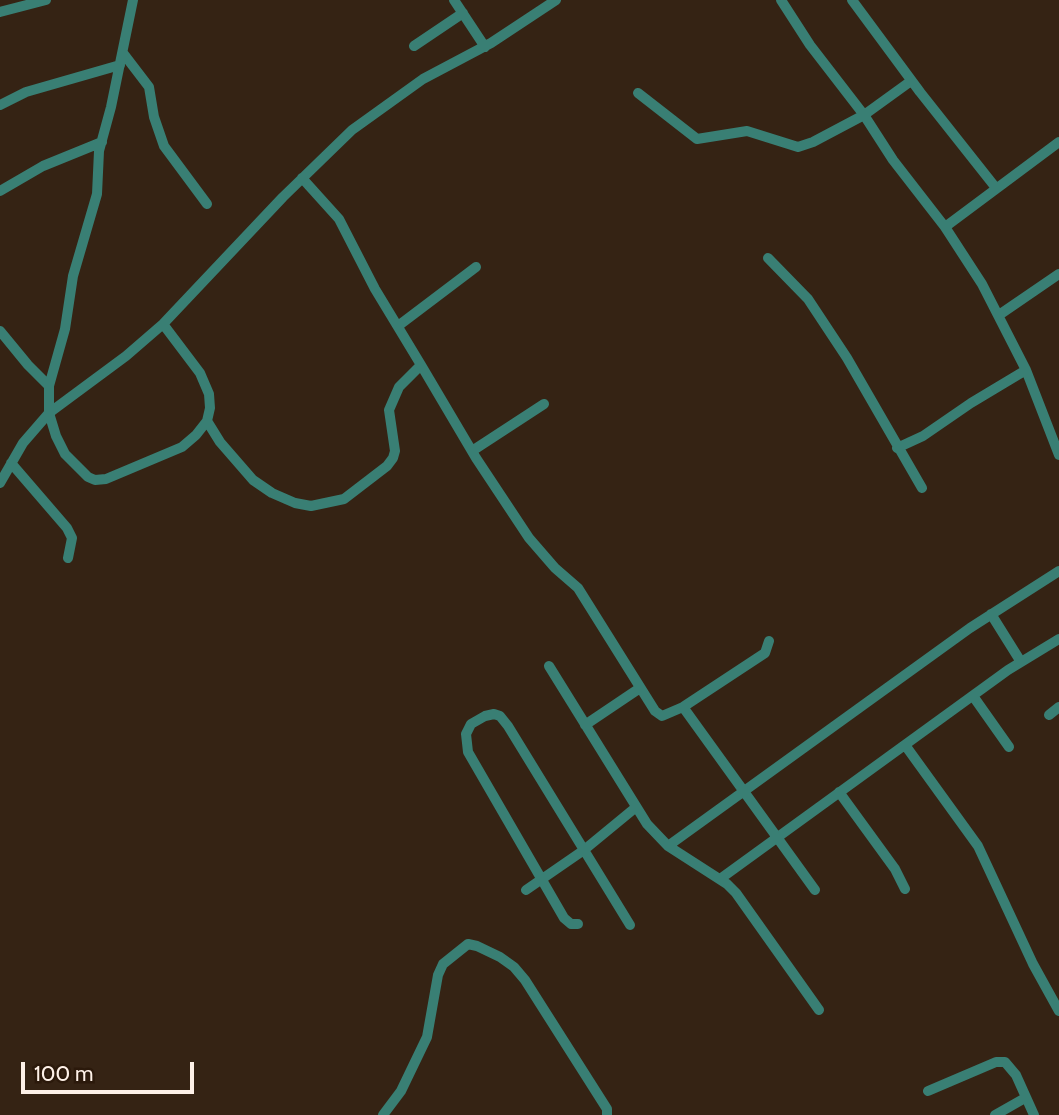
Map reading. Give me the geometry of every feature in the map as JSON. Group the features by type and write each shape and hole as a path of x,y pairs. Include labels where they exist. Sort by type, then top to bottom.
{"street":[{"path":"0,12 26,2 46,0"},
{"path":"133,0 102,142 97,194 73,276 65,329 49,386 49,413 56,436 65,454 76,467 95,480 106,479 181,447 196,435 207,421 209,394 200,373 163,324"},
{"path":"454,0 485,47"},
{"path":"0,483 23,443 49,413 126,356 163,324 302,178 352,130 423,79 485,47 556,0"},
{"path":"781,0 893,160 945,227 999,315 1026,370 1059,455"},
{"path":"852,0 911,81 996,188"},
{"path":"414,46 463,13"},
{"path":"0,105 26,92 121,59"},
{"path":"121,59 141,74 149,87 163,146 207,204"},
{"path":"638,93 697,139 747,131 798,147 864,115 911,81"},
{"path":"0,191 43,166 102,142"},
{"path":"945,227 1059,142"},
{"path":"302,178 339,219 398,327 472,451 541,554 578,588 655,711 662,716 682,707 765,653 769,640"},
{"path":"768,258 808,299 847,358 922,488"},
{"path":"398,327 477,267"},
{"path":"999,315 1059,274"},
{"path":"0,331 49,386"},
{"path":"207,421 220,442 253,480 272,493 295,503 312,506 344,499 387,466 393,458 395,451 389,410 399,387 421,365"},
{"path":"897,448 923,436 1026,370"},
{"path":"472,451 544,404"},
{"path":"11,463 67,528 72,538 68,558"},
{"path":"668,846 991,614 1059,571"},
{"path":"991,614 1021,663"},
{"path":"719,879 973,696 1059,639"},
{"path":"549,666 635,808 657,837 736,893 819,1010"},
{"path":"585,726 640,688"},
{"path":"973,696 1009,747"},
{"path":"682,707 815,890"},
{"path":"1049,715 1059,707"},
{"path":"578,925 564,918 468,752 466,734 471,724 485,716 500,716 630,925"},
{"path":"905,745 978,846 1033,964 1059,1011"},
{"path":"839,792 895,869 905,889"},
{"path":"526,890 584,850 635,808"},
{"path":"383,1115 401,1091 427,1037 438,975 443,964 468,944 500,957 514,967 525,980 607,1109 607,1115"},
{"path":"928,1091 996,1062 1005,1062 1012,1068 1034,1115"},
{"path":"995,1115 1025,1098"}]}
